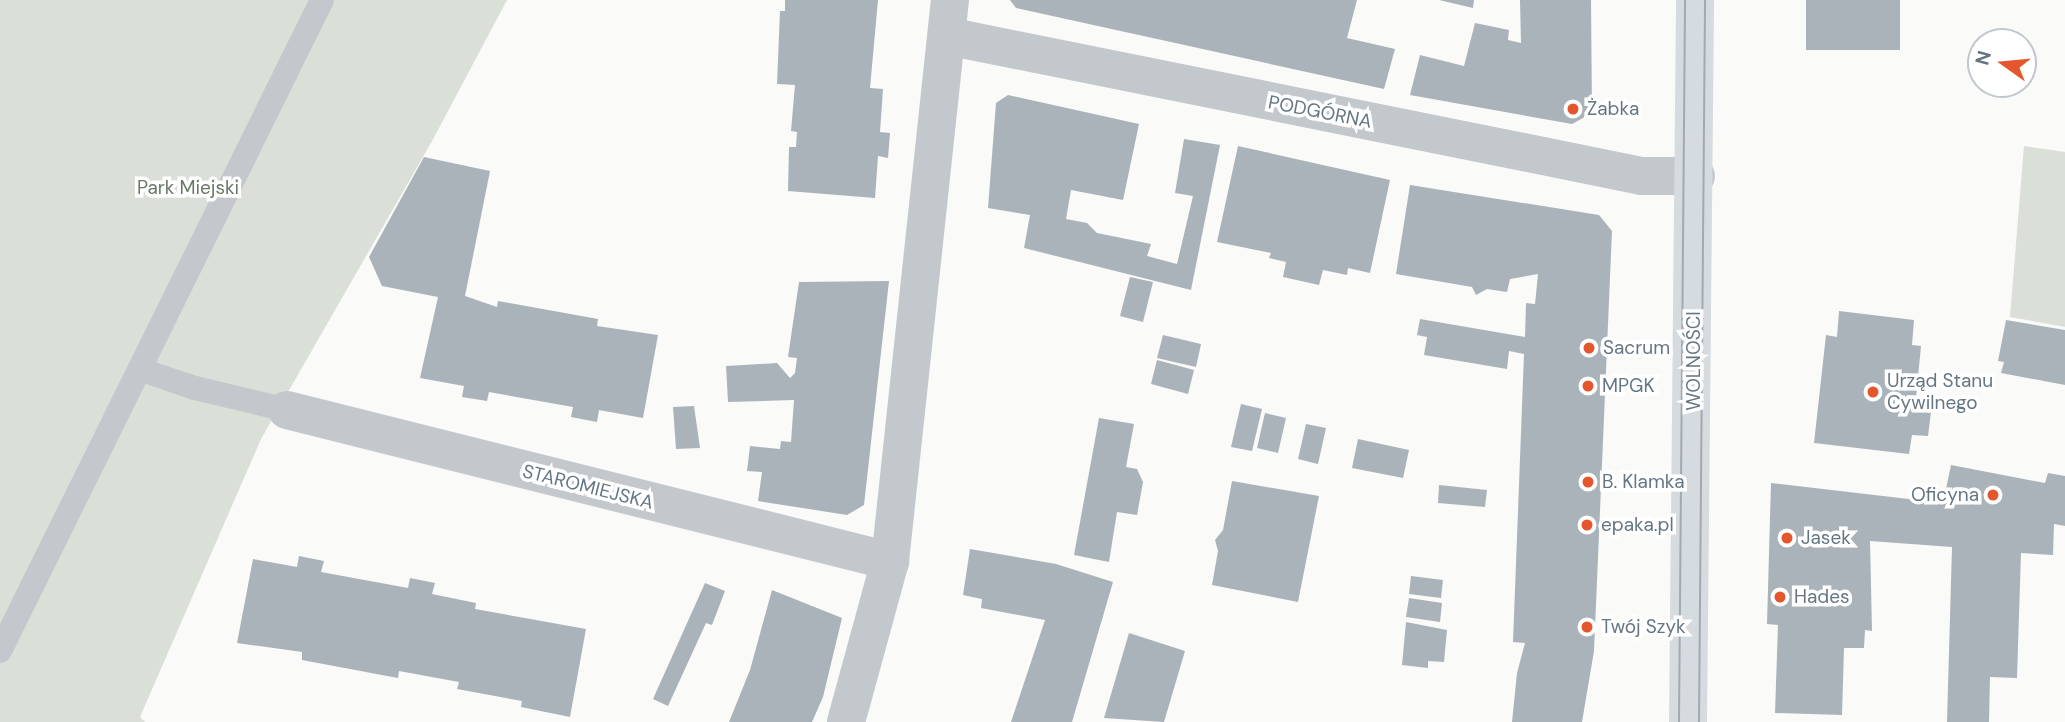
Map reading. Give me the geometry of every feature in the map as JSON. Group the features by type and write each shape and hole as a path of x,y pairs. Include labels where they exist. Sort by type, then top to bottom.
{"main road":[{"name":"WOLNOŚCI","path":"1688,722 1696,176 1695,0"}],"street":[{"name":"PODGÓRNA","path":"948,18 1642,176 1696,176"},
{"path":"846,722 890,561 948,18"},
{"name":"STAROMIEJSKA","path":"286,410 890,561"}],"lane":[{"path":"0,651 142,370 322,0"},
{"path":"142,370 195,388 286,410"}],"green space":[{"name":"Park Miejski","path":"0,0 507,0 431,143 261,439 140,717 145,722 0,722"},
{"path":"2024,146 2065,152 2065,327 2010,317"}],"building":[{"path":"785,0 878,0 870,88 883,89 880,132 890,133 888,158 878,156 875,198 788,191 789,147 796,147 797,132 791,131 795,85 777,84 780,11 785,11"},
{"path":"1010,0 1357,0 1347,38 1395,49 1384,89 1016,8"},
{"path":"1439,0 1474,0 1473,8"},
{"path":"1520,0 1591,0 1592,113 1572,124 1410,95 1420,55 1464,66 1475,23 1509,30 1508,40 1521,43"},
{"path":"1806,0 1900,0 1900,50 1806,50"},
{"path":"1008,95 1139,124 1123,200 1071,190 1066,219 1087,223 1097,233 1151,244 1147,256 1177,264 1193,196 1175,193 1184,139 1220,145 1191,290 1024,248 1030,215 988,208 996,103"},
{"path":"1238,146 1390,180 1370,273 1348,268 1347,275 1323,270 1319,285 1283,277 1286,262 1269,258 1271,253 1217,242"},
{"path":"424,157 490,171 465,296 497,307 498,301 598,319 597,326 658,335 643,418 599,410 597,422 571,417 573,407 489,392 487,401 462,397 464,386 420,378 438,297 382,286 369,257"},
{"path":"1410,185 1599,215 1612,231 1594,651 1582,722 1512,722 1517,673 1525,643 1513,642 1524,354 1509,351 1507,369 1424,355 1427,337 1417,335 1420,319 1525,337 1526,303 1535,304 1538,274 1510,279 1507,292 1487,289 1476,295 1472,287 1396,274"},
{"path":"1130,277 1153,282 1143,322 1120,316"},
{"path":"889,281 864,505 847,515 758,501 762,472 747,471 750,446 780,449 781,441 791,442 794,400 728,402 726,366 777,363 790,378 795,373 797,358 788,357 799,282"},
{"path":"1839,311 1914,320 1912,345 1921,346 1916,398 1932,404 1928,436 1912,435 1909,454 1814,443 1826,335 1837,337"},
{"path":"2006,320 2065,330 2065,385 2001,373 2004,362 1998,361"},
{"path":"1163,335 1201,344 1196,367 1157,358"},
{"path":"1157,360 1194,370 1188,394 1151,384"},
{"path":"1241,404 1262,409 1252,451 1231,447"},
{"path":"694,406 700,448 676,449 673,407"},
{"path":"1265,413 1286,418 1278,453 1257,448"},
{"path":"1099,418 1134,424 1126,467 1137,469 1143,482 1137,515 1117,512 1109,562 1074,555"},
{"path":"1306,424 1326,428 1318,464 1298,459"},
{"path":"1358,439 1409,450 1403,478 1352,468"},
{"path":"1951,465 2045,483 2048,473 2065,476 2065,526 2054,524 2053,555 2021,553 2017,678 1990,677 1989,722 1947,722 1952,547 1870,541 1872,631 1865,630 1864,648 1844,648 1842,715 1775,713 1778,625 1767,624 1771,483 1943,503"},
{"path":"1232,481 1319,496 1298,602 1212,585 1218,551 1215,540 1223,530"},
{"path":"1439,485 1487,490 1485,507 1438,503"},
{"path":"970,549 1056,564 1113,582 1072,722 1011,722 1045,620 981,608 982,599 963,595"},
{"path":"299,556 324,561 321,572 408,588 410,578 435,583 432,594 476,603 475,609 586,629 570,717 521,707 522,701 457,689 459,682 399,671 398,678 302,660 302,652 237,643 253,559 297,567"},
{"path":"1411,576 1443,580 1441,598 1409,594"},
{"path":"705,583 725,591 712,625 706,623 668,706 653,699"},
{"path":"772,590 842,618 823,697 812,722 729,722 750,670"},
{"path":"1409,598 1442,603 1440,622 1406,617"},
{"path":"1406,622 1447,630 1444,662 1428,661 1428,668 1402,665"},
{"path":"1129,633 1185,651 1164,722 1104,718"}],"tram line":[{"path":"1679,722 1685,0"},
{"path":"1699,722 1705,0"}],"place":[{"name":"Żabka","path":"1573,109"},
{"name":"Sacrum","path":"1589,348"},
{"name":"MPGK","path":"1588,386"},
{"name":"Urząd Stanu Cywilnego","path":"1873,392"},
{"name":"B. Klamka","path":"1588,482"},
{"name":"Oficyna","path":"1993,495"},
{"name":"epaka.pl","path":"1587,525"},
{"name":"Jasek","path":"1787,538"},
{"name":"Hades","path":"1780,597"},
{"name":"Twój Szyk","path":"1587,627"}]}
